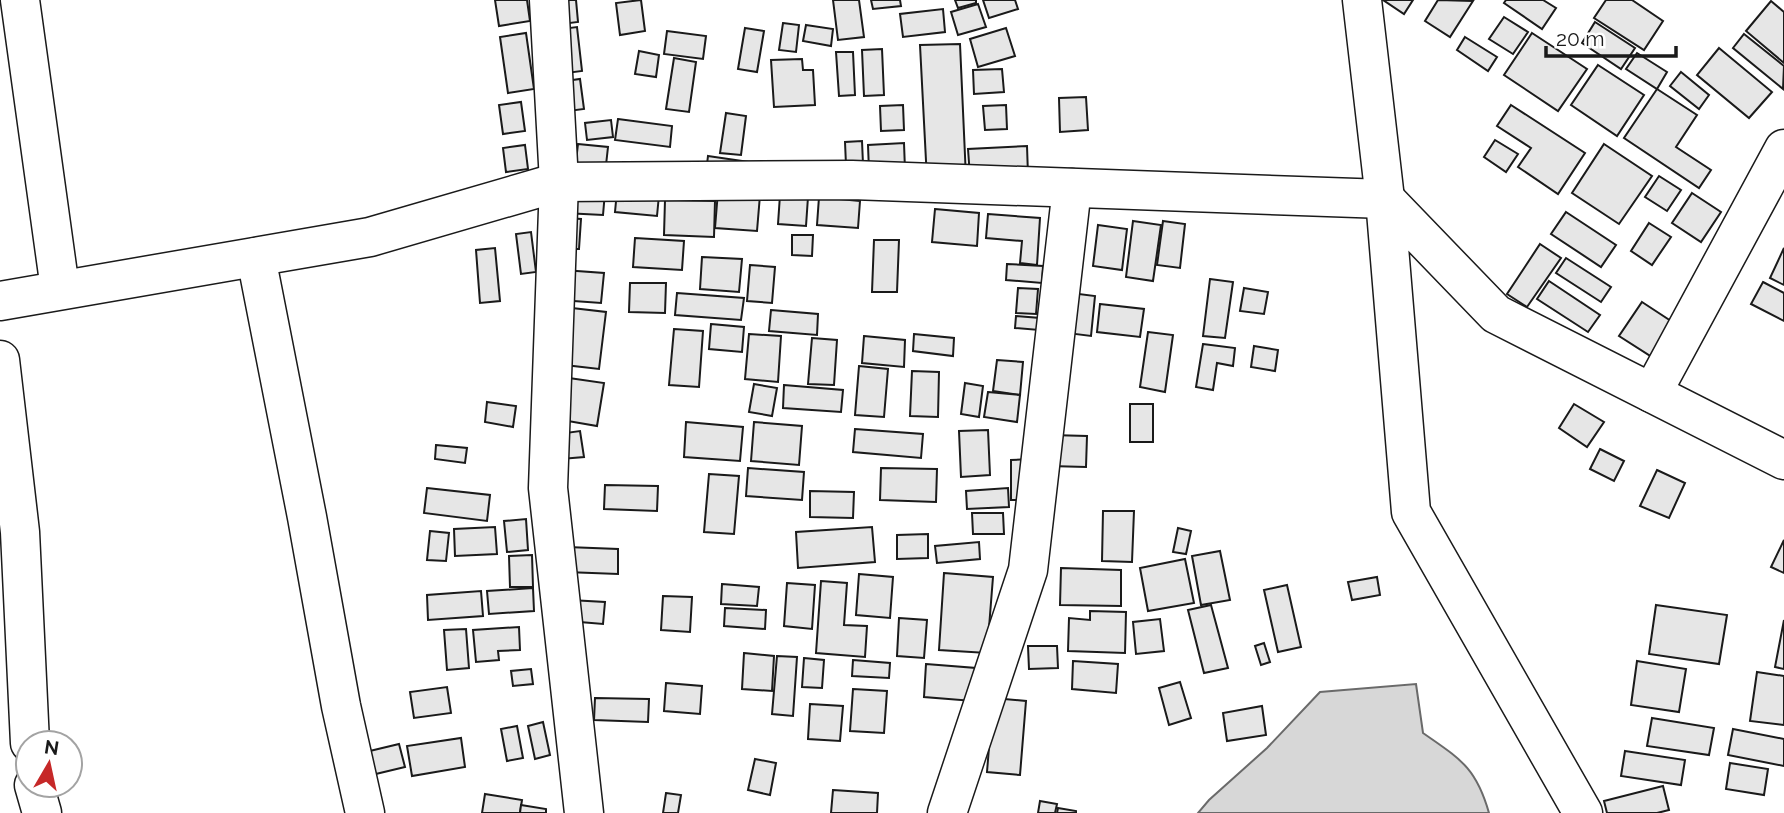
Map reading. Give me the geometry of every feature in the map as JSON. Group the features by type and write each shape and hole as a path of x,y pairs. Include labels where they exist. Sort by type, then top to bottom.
{"street":[{"path":"20,0 60,289"},
{"path":"549,0 559,182 548,488 584,813"},
{"path":"1362,0 1385,199 1411,512 1583,813"},
{"path":"1652,393 1784,149"},
{"path":"0,301 370,237 559,182 852,180 1385,199 1496,314 1784,460"},
{"path":"947,813 1028,570 1072,188"},
{"path":"256,257 341,706 365,813"},
{"path":"0,360 20,532 29,729"}],"shaded area":[{"path":"1416,684 1423,733 1457,758 1472,774 1489,813 1198,813 1267,748 1320,692"}],"building":[{"path":"495,0 527,0 530,21 499,26"},
{"path":"559,0 576,0 578,22 562,24"},
{"path":"641,0 645,31 620,35 616,3"},
{"path":"833,0 859,0 864,37 838,40"},
{"path":"871,0 900,0 901,6 873,9"},
{"path":"955,0 976,0 976,3 958,8"},
{"path":"983,0 1015,0 1018,9 989,18"},
{"path":"1383,0 1413,0 1404,14"},
{"path":"1438,0 1473,1 1450,37 1425,21"},
{"path":"1506,0 1543,0 1556,8 1542,29 1504,3"},
{"path":"1606,0 1632,0 1663,21 1644,50 1594,18"},
{"path":"1771,1 1784,12 1784,63 1746,31"},
{"path":"978,4 986,27 958,35 951,12"},
{"path":"943,9 945,32 903,37 900,14"},
{"path":"1504,17 1528,32 1513,54 1489,39"},
{"path":"1595,22 1635,48 1621,69 1582,43"},
{"path":"783,23 799,25 796,52 779,50"},
{"path":"806,25 833,29 831,46 803,41"},
{"path":"577,27 582,71 559,74 553,30"},
{"path":"745,28 764,31 757,72 738,69"},
{"path":"1006,28 1015,56 978,67 970,39"},
{"path":"667,31 706,36 703,59 664,54"},
{"path":"526,33 534,89 508,93 500,37"},
{"path":"1532,33 1587,69 1558,111 1504,75"},
{"path":"1744,34 1784,66 1783,89 1733,48"},
{"path":"1465,37 1497,57 1488,71 1457,50"},
{"path":"960,44 966,178 927,180 920,45"},
{"path":"1719,48 1772,92 1749,118 1697,75"},
{"path":"882,49 884,95 864,96 862,50"},
{"path":"639,51 659,55 656,77 635,74"},
{"path":"836,52 853,52 855,95 839,96"},
{"path":"1637,53 1667,72 1657,89 1626,69"},
{"path":"674,58 696,62 689,112 666,109"},
{"path":"802,59 803,70 813,70 815,105 774,107 771,60"},
{"path":"1598,65 1644,95 1617,136 1571,105"},
{"path":"1002,69 1004,92 974,94 973,70"},
{"path":"1681,72 1709,95 1699,109 1670,86"},
{"path":"580,79 584,109 561,112 558,82"},
{"path":"1657,89 1697,115 1676,147 1711,170 1699,188 1624,138"},
{"path":"1086,97 1088,130 1060,132 1059,98"},
{"path":"521,102 525,131 503,134 499,105"},
{"path":"903,105 904,130 881,131 880,106"},
{"path":"1006,105 1007,129 985,130 983,106"},
{"path":"1511,105 1585,153 1558,194 1518,167 1531,148 1497,126"},
{"path":"726,113 746,116 741,155 720,153"},
{"path":"618,119 672,126 670,147 615,140"},
{"path":"611,120 613,137 587,140 585,123"},
{"path":"1495,140 1518,154 1506,172 1484,157"},
{"path":"862,141 863,164 846,165 845,142"},
{"path":"904,143 905,170 869,171 868,145"},
{"path":"578,144 608,147 605,174 575,170"},
{"path":"1604,144 1652,176 1619,224 1572,193"},
{"path":"525,145 528,169 506,172 503,148"},
{"path":"1027,146 1028,175 970,177 968,149"},
{"path":"708,156 749,162 706,173"},
{"path":"1659,176 1681,190 1667,211 1645,197"},
{"path":"566,189 605,192 603,215 564,213"},
{"path":"617,191 659,195 657,216 615,212"},
{"path":"718,191 760,195 757,231 715,228"},
{"path":"1692,193 1721,212 1701,242 1672,223"},
{"path":"780,195 808,197 806,226 778,224"},
{"path":"819,197 860,201 858,228 817,225"},
{"path":"665,200 715,201 714,237 664,235"},
{"path":"935,209 979,213 977,246 932,242"},
{"path":"1566,212 1616,245 1601,267 1551,234"},
{"path":"988,214 1040,218 1037,265 1020,263 1022,241 986,238"},
{"path":"567,218 581,219 579,249 565,249"},
{"path":"1133,221 1161,225 1153,281 1126,277"},
{"path":"1163,221 1185,224 1180,268 1157,265"},
{"path":"1649,223 1671,237 1652,265 1631,251"},
{"path":"1098,225 1127,229 1122,270 1093,266"},
{"path":"531,232 536,272 521,274 516,234"},
{"path":"792,235 813,235 812,256 792,255"},
{"path":"635,238 684,241 682,270 633,267"},
{"path":"874,240 899,240 897,292 872,292"},
{"path":"1540,244 1561,258 1527,307 1507,294"},
{"path":"495,248 500,301 480,303 476,250"},
{"path":"1784,248 1784,285 1770,278"},
{"path":"702,257 742,259 739,292 700,289"},
{"path":"1566,258 1611,287 1601,302 1556,273"},
{"path":"1007,264 1043,266 1042,283 1006,280"},
{"path":"750,265 775,267 772,303 747,301"},
{"path":"563,270 604,273 601,303 560,300"},
{"path":"1210,279 1233,282 1225,338 1203,336"},
{"path":"1549,281 1600,315 1588,332 1537,299"},
{"path":"1763,282 1784,293 1784,321 1751,304"},
{"path":"630,283 666,283 665,313 629,312"},
{"path":"1018,288 1038,289 1036,314 1016,313"},
{"path":"1244,288 1268,292 1264,314 1240,311"},
{"path":"1063,292 1095,296 1091,336 1059,332"},
{"path":"677,293 744,298 741,320 675,315"},
{"path":"1642,302 1674,323 1652,357 1619,336"},
{"path":"1100,304 1144,309 1140,337 1097,332"},
{"path":"572,308 606,312 599,369 565,365"},
{"path":"771,310 818,314 817,335 769,331"},
{"path":"1016,316 1040,318 1039,330 1015,328"},
{"path":"711,324 744,327 742,352 709,349"},
{"path":"674,329 703,331 699,387 669,385"},
{"path":"1148,332 1173,335 1165,392 1140,387"},
{"path":"749,334 781,336 778,382 745,379"},
{"path":"914,334 954,338 953,356 913,351"},
{"path":"864,336 905,340 904,367 862,363"},
{"path":"812,338 837,340 834,385 808,384"},
{"path":"1203,344 1235,348 1233,366 1217,363 1213,390 1196,387"},
{"path":"1254,346 1278,350 1275,371 1251,367"},
{"path":"997,360 1023,362 1020,395 993,391"},
{"path":"859,366 888,369 884,417 855,415"},
{"path":"912,371 939,372 938,417 910,416"},
{"path":"569,378 604,383 597,426 562,420"},
{"path":"965,383 983,386 979,417 961,414"},
{"path":"754,384 777,388 772,416 749,412"},
{"path":"784,385 843,390 841,412 783,408"},
{"path":"988,392 1020,395 1017,422 984,417"},
{"path":"487,402 516,406 513,427 485,422"},
{"path":"1130,404 1153,404 1153,442 1130,442"},
{"path":"1574,404 1604,422 1587,447 1559,428"},
{"path":"686,422 743,427 740,461 684,457"},
{"path":"754,422 802,426 799,465 751,461"},
{"path":"855,429 923,434 921,458 853,452"},
{"path":"988,430 990,475 961,477 959,431"},
{"path":"580,431 584,457 561,459 558,434"},
{"path":"1051,435 1087,436 1086,467 1050,466"},
{"path":"436,445 467,448 465,463 435,459"},
{"path":"1600,449 1624,461 1614,481 1590,469"},
{"path":"1031,459 1031,500 1011,500 1011,460"},
{"path":"748,468 804,472 802,500 746,496"},
{"path":"881,468 937,469 936,502 880,500"},
{"path":"1657,470 1685,483 1669,518 1640,506"},
{"path":"709,474 739,476 734,534 704,532"},
{"path":"605,485 658,486 657,511 604,509"},
{"path":"427,488 490,495 487,521 424,513"},
{"path":"1008,488 1009,507 967,509 966,491"},
{"path":"810,491 854,492 853,518 810,517"},
{"path":"1103,511 1134,511 1132,562 1102,561"},
{"path":"972,513 1003,513 1004,534 973,534"},
{"path":"526,519 528,550 507,552 504,521"},
{"path":"495,527 497,554 455,556 454,529"},
{"path":"872,527 875,562 798,568 796,532"},
{"path":"1178,528 1191,531 1186,554 1173,552"},
{"path":"430,531 449,533 446,561 427,560"},
{"path":"928,534 928,558 897,559 897,535"},
{"path":"1784,540 1784,573 1771,567"},
{"path":"979,542 980,559 937,563 935,546"},
{"path":"567,547 618,549 618,574 566,572"},
{"path":"1220,551 1230,600 1201,605 1192,556"},
{"path":"532,555 533,587 510,587 509,556"},
{"path":"1185,559 1194,603 1148,611 1140,568"},
{"path":"1061,568 1121,570 1121,606 1060,605"},
{"path":"944,573 993,577 987,653 939,650"},
{"path":"859,574 893,577 890,618 856,615"},
{"path":"1377,577 1380,595 1352,600 1348,582"},
{"path":"821,581 847,583 844,625 867,626 865,657 816,653"},
{"path":"787,583 815,585 812,629 784,626"},
{"path":"722,584 759,587 757,606 721,604"},
{"path":"1287,585 1301,647 1278,652 1264,590"},
{"path":"533,588 534,611 489,614 487,591"},
{"path":"481,591 483,616 428,620 427,595"},
{"path":"663,596 692,597 690,632 661,630"},
{"path":"570,600 605,602 603,624 568,621"},
{"path":"1211,605 1228,668 1204,673 1188,610"},
{"path":"1656,605 1727,615 1719,664 1649,654"},
{"path":"725,608 766,610 765,629 724,626"},
{"path":"1090,611 1126,612 1125,653 1068,651 1069,618 1090,620"},
{"path":"899,618 927,620 924,658 897,656"},
{"path":"1160,619 1164,651 1136,654 1133,622"},
{"path":"1784,620 1784,669 1775,667"},
{"path":"519,627 520,650 498,651 499,660 476,662 473,630"},
{"path":"466,629 469,668 447,670 444,630"},
{"path":"1264,643 1270,662 1261,665 1255,646"},
{"path":"1028,646 1057,646 1058,668 1029,669"},
{"path":"744,653 774,656 772,691 742,689"},
{"path":"777,656 797,657 793,716 772,714"},
{"path":"804,658 824,660 822,688 802,687"},
{"path":"853,660 890,663 889,678 852,676"},
{"path":"1073,661 1118,664 1116,693 1072,689"},
{"path":"1637,661 1686,669 1679,712 1631,705"},
{"path":"926,664 976,668 973,701 924,697"},
{"path":"531,669 533,684 513,686 511,671"},
{"path":"1757,672 1784,676 1784,725 1750,721"},
{"path":"1180,682 1191,718 1169,725 1159,688"},
{"path":"666,683 702,686 700,714 664,711"},
{"path":"447,687 451,713 414,718 410,692"},
{"path":"853,689 887,691 884,733 850,731"},
{"path":"595,698 649,699 648,722 594,720"},
{"path":"993,698 1026,701 1020,775 987,772"},
{"path":"810,704 843,706 840,741 808,739"},
{"path":"1262,706 1266,735 1227,741 1223,713"},
{"path":"1652,718 1714,728 1709,755 1647,746"},
{"path":"543,722 550,755 535,759 528,726"},
{"path":"517,726 523,758 507,761 501,729"},
{"path":"1733,729 1784,739 1784,766 1728,755"},
{"path":"461,738 465,767 412,776 407,746"},
{"path":"399,744 405,767 359,778 353,755"},
{"path":"1625,751 1685,760 1681,785 1621,776"},
{"path":"755,759 776,763 770,795 748,790"},
{"path":"1730,763 1768,769 1764,795 1726,789"},
{"path":"1663,786 1669,810 1657,813 1607,813 1604,801"},
{"path":"833,790 878,793 877,813 831,813"},
{"path":"666,793 681,795 678,813 663,813"},
{"path":"485,794 522,800 520,813 482,813"},
{"path":"1040,801 1057,804 1055,813 1038,813"},
{"path":"521,805 546,809 546,813 520,813"},
{"path":"1058,808 1076,811 1076,813 1057,813"}]}
